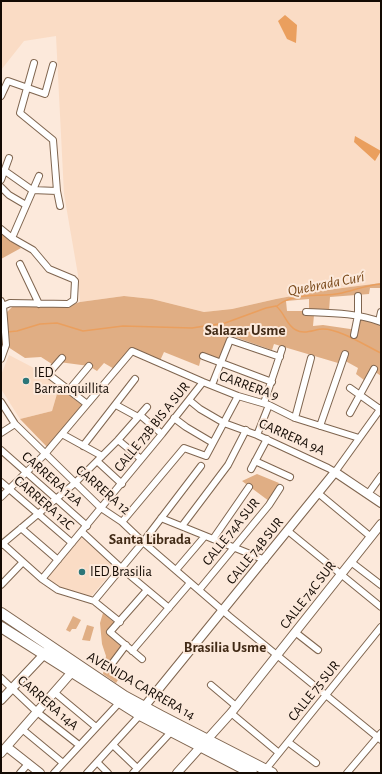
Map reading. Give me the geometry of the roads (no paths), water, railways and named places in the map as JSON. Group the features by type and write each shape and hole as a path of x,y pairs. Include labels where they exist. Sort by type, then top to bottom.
{"main road":[{"name":"AVENIDA CARRERA 14","path":"1,613 72,672 119,703 142,711 204,743 269,771"},
{"name":"AVENIDA CARRERA 14","path":"3,631 47,651 118,692 171,732 204,743 238,770 252,773"}],"street":[{"path":"34,63 26,87 20,113 53,140 57,191 60,206"},
{"path":"1,96 8,81 45,94 53,65"},
{"path":"1,180 9,158"},
{"path":"5,171 32,190 57,191"},
{"path":"12,238 38,176"},
{"path":"1,187 9,195 26,205"},
{"path":"1,229 12,238 33,250 49,269 74,280 74,300 68,304 2,304 5,350 1,359"},
{"path":"20,264 39,304"},
{"path":"354,335 358,315 358,296"},
{"path":"306,312 358,315 380,322 381,312"},
{"name":"CALLE 73B BIS A SUR","path":"212,385 230,340 280,357"},
{"path":"257,435 282,349"},
{"name":"CARRERA 9","path":"87,404 132,351 238,396 267,404 296,418 359,438"},
{"path":"320,426 345,354"},
{"path":"202,356 272,382"},
{"path":"1,497 45,454 87,404 48,374 62,358"},
{"path":"296,418 311,358"},
{"path":"69,390 89,366"},
{"path":"350,413 374,368"},
{"path":"83,446 136,379"},
{"name":"CALLE 73B BIS A SUR","path":"42,579 122,484 203,382"},
{"path":"350,388 381,409"},
{"path":"122,522 184,448 206,456 238,396"},
{"name":"CARRERA 9A","path":"189,400 200,409 224,423 246,430 328,468 381,503"},
{"name":"CARRERA 12","path":"1,402 15,424 101,508 122,522 143,542 325,696 380,737"},
{"path":"116,405 139,416 162,434"},
{"path":"120,622 94,601 58,590 42,579 2,544 75,483 118,440 147,407"},
{"name":"CALLE 74B SUR","path":"87,773 142,711 265,560 335,472 381,409"},
{"path":"174,418 213,443"},
{"path":"1,433 15,424"},
{"path":"182,526 228,465 246,430"},
{"path":"62,434 102,456"},
{"path":"118,440 141,459"},
{"path":"251,469 266,440"},
{"name":"CARRERA 12A","path":"1,450 87,526"},
{"path":"97,461 122,484"},
{"path":"255,461 290,477"},
{"path":"94,601 143,542 201,466"},
{"path":"368,494 381,476"},
{"name":"CARRERA 12C","path":"1,482 72,543"},
{"path":"213,539 249,487"},
{"name":"CALLE 74A SUR","path":"199,590 269,505 280,488"},
{"path":"318,494 371,537"},
{"path":"161,518 265,560"},
{"name":"CALLE 74C SUR","path":"177,773 231,713 381,524"},
{"path":"21,528 58,560"},
{"path":"288,531 381,607"},
{"path":"82,532 121,568 169,608"},
{"path":"176,570 205,536"},
{"path":"1,585 24,562"},
{"path":"351,562 381,584"},
{"path":"132,651 190,582"},
{"path":"142,659 110,632 147,590"},
{"name":"CALLE 75 SUR","path":"269,771 279,753 381,627"},
{"path":"295,632 318,650"},
{"path":"111,665 126,645"},
{"path":"1,700 47,651"},
{"path":"40,773 4,750 72,672"},
{"name":"CARRERA 14A","path":"1,678 37,712 79,745"},
{"path":"211,685 236,706"},
{"path":"54,692 96,727"},
{"path":"54,773 119,703"},
{"path":"231,713 279,753"},
{"path":"22,729 63,763"},
{"path":"112,745 135,770 171,732"},
{"path":"358,773 349,770 380,737"},
{"path":"288,742 316,763"},
{"path":"97,762 108,773"},
{"path":"20,773 28,764"}],"waterway":[{"name":"Quebrada Curí","path":"277,306 291,298 342,293 371,285 381,284"},
{"path":"7,332 17,331 40,324 57,323 83,331 123,326 192,328 225,323 266,308 276,306 282,312 290,325 296,330 302,332 320,329 330,330 353,338 381,353"}],"place":[{"name":"IED Barranquillita","path":"26,381"},
{"name":"IED Brasilia","path":"82,572"}],"district":[{"name":"Salazar Usme","path":"245,330"},
{"name":"Santa Librada","path":"150,539"},
{"name":"Brasilia Usme","path":"225,647"}]}
